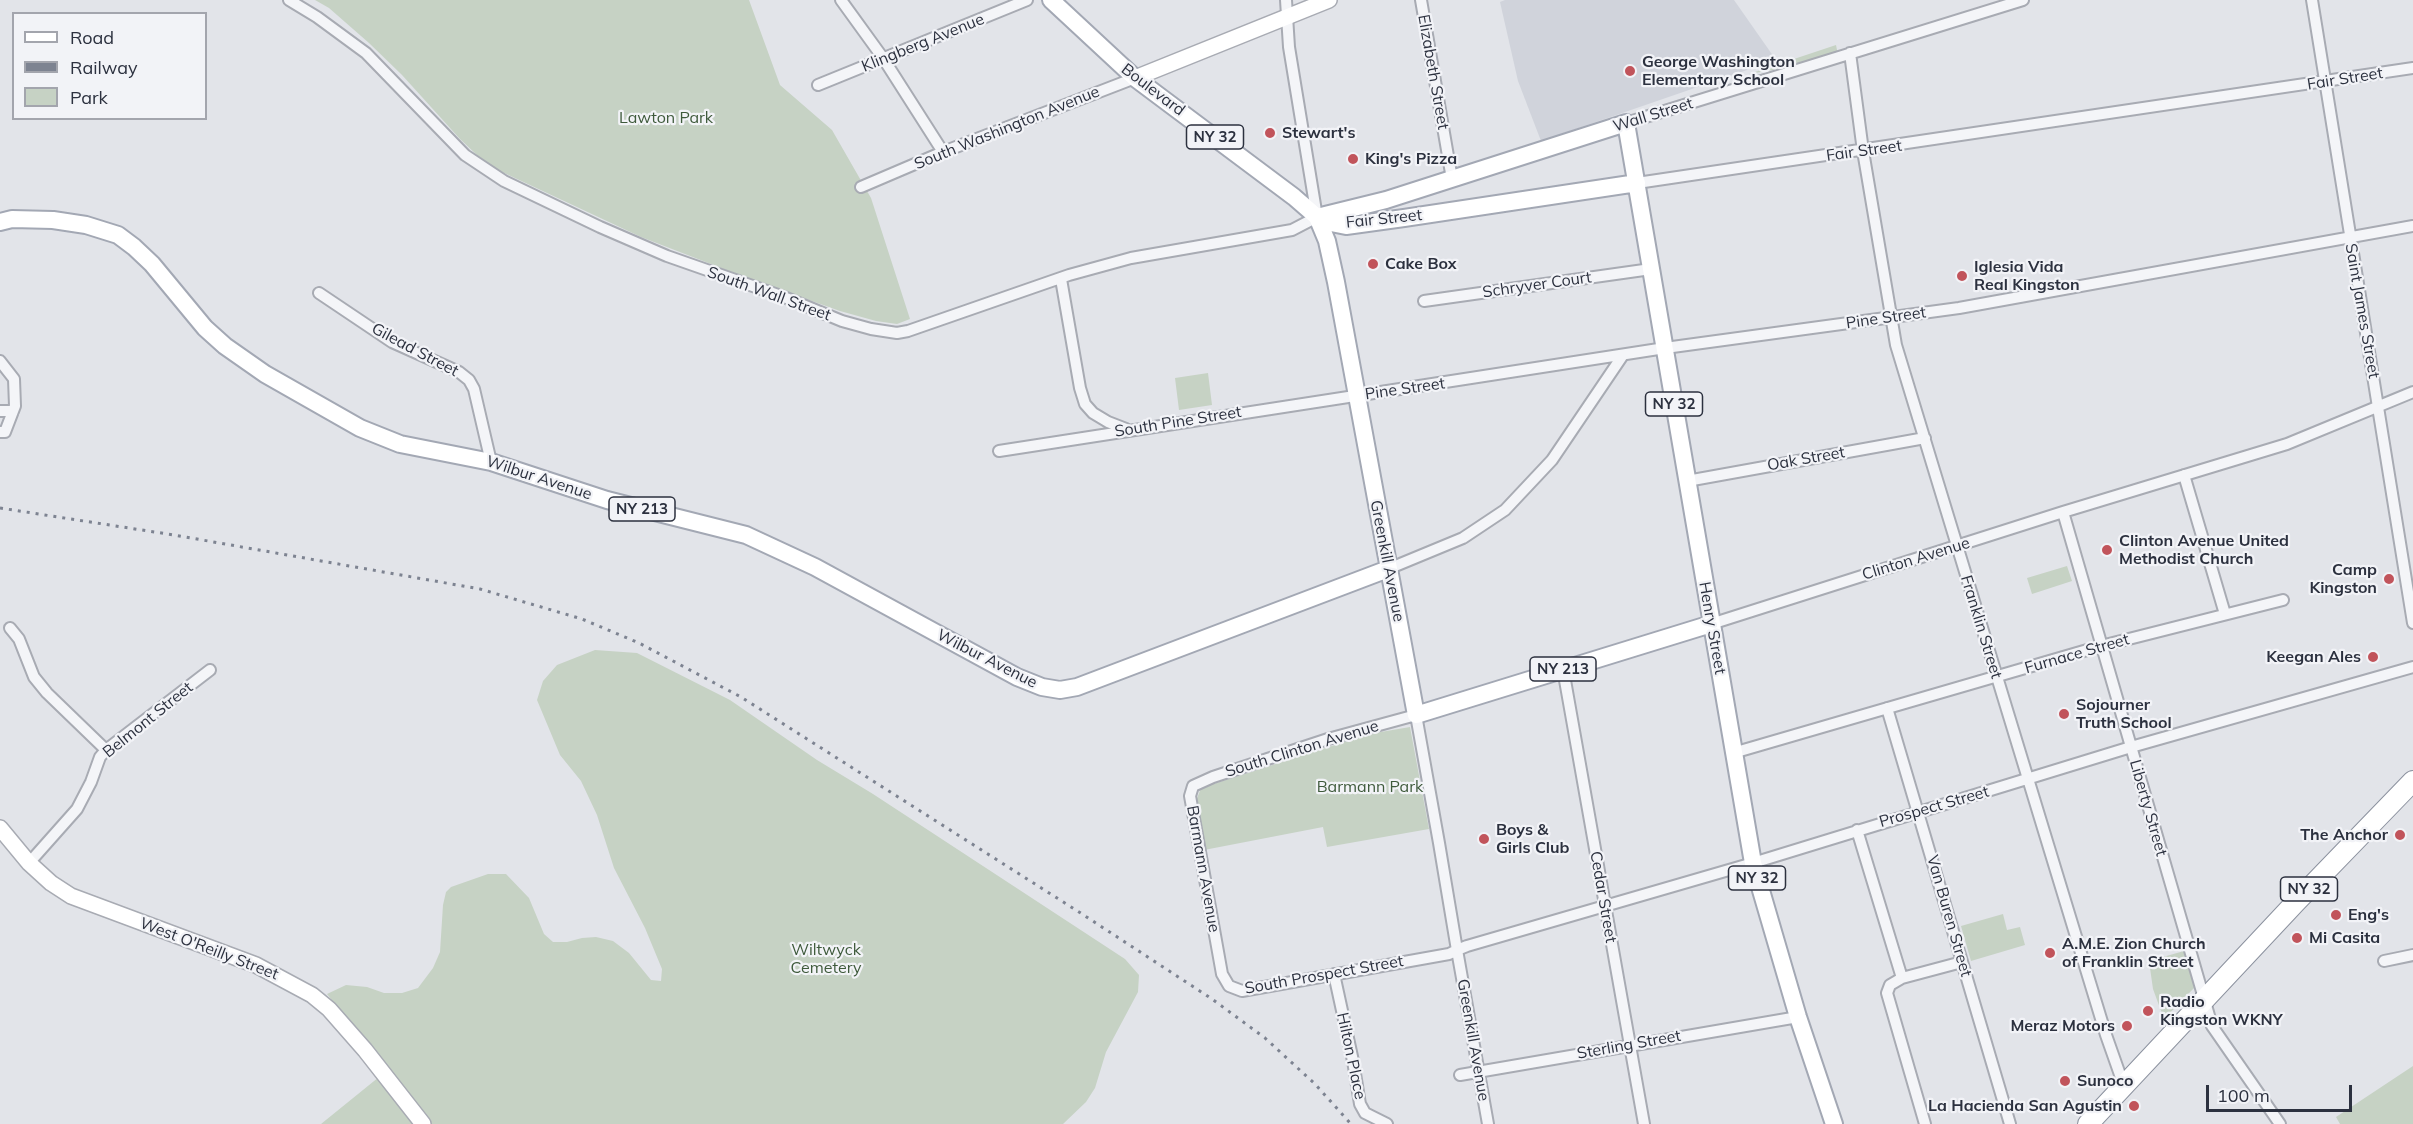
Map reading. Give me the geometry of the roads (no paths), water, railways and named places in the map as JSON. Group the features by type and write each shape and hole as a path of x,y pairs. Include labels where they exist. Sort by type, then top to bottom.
{"highway":[{"name":"NY 32","path":"2088,1124 2205,1000 2410,792"}],"main road":[{"name":"Boulevard","path":"1051,0 1136,78 1296,198 1317,217"},
{"name":"Wall Street","path":"1317,217 1386,200 1626,123"},
{"name":"Henry Street","path":"1626,123 1753,863 1798,1017 1834,1124"},
{"name":"Fair Street","path":"1317,217 1330,223 1347,226 1637,183"},
{"name":"Greenkill Avenue","path":"1317,217 1327,242 1416,715"},
{"name":"Wilbur Avenue","path":"0,222 12,219 53,220 86,225 118,235 152,264 205,328 225,346 265,375 335,415 400,444 491,462 607,500 746,535 774,546 1017,677 1042,687 1060,690 1077,687 1388,568"},
{"name":"Clinton Avenue","path":"1416,715 1711,624"}],"street":[{"name":"South Wall Street","path":"289,0 366,53 445,136 487,171 600,227 668,256 784,297 842,321 871,329 897,333 908,331 1061,279 1131,258 1292,230 1317,217"},
{"path":"841,0 883,58 943,152"},
{"name":"Klingberg Avenue","path":"818,86 1027,0"},
{"name":"Greenkill Avenue","path":"1286,0 1289,47 1317,217"},
{"name":"South Washington Avenue","path":"861,187 943,152 1136,78 1329,0"},
{"name":"Elizabeth Street","path":"1421,0 1452,179"},
{"name":"Wall Street","path":"1626,123 2002,3 2023,0"},
{"name":"Saint James Street","path":"2312,0 2413,623"},
{"name":"Franklin Street","path":"1850,53 1863,151 1896,345 2106,1035 2124,1086"},
{"name":"Fair Street","path":"1637,183 2413,68"},
{"name":"Pine Street","path":"1357,395 2067,290 2413,226"},
{"name":"Schryver Court","path":"1424,301 1651,268"},
{"path":"1061,279 1080,388 1085,404 1093,413 1128,430"},
{"name":"Gilead Street","path":"319,293 392,342 459,372 469,380 474,389 491,462"},
{"path":"1388,568 1463,538 1504,510 1552,460 1623,355"},
{"path":"0,361 14,379 15,406 4,432 0,432"},
{"name":"Clinton Avenue","path":"1711,624 2063,512 2287,444 2413,392"},
{"name":"South Pine Street","path":"999,451 1357,395"},
{"path":"0,411 13,411"},
{"name":"Oak Street","path":"1687,481 1925,438"},
{"path":"2184,475 2225,615"},
{"name":"Liberty Street","path":"2063,512 2212,1026 2280,1124"},
{"name":"Furnace Street","path":"1733,753 2101,646 2283,600"},
{"path":"10,628 19,639 34,677 47,693 106,750"},
{"name":"Prospect Street","path":"1457,950 1753,863 2131,747 2413,667"},
{"name":"Belmont Street","path":"29,863 76,809 91,782 100,757 106,750 210,669"},
{"name":"Cedar Street","path":"1563,669 1644,1124"},
{"name":"Van Buren Street","path":"1887,708 2010,1124"},
{"name":"Greenkill Avenue","path":"1416,715 1488,1124"},
{"name":"South Clinton Avenue","path":"1192,789 1193,786 1214,777 1328,739 1416,715"},
{"name":"Barmann Avenue","path":"1192,789 1190,796 1217,950"},
{"name":"West O'Reilly Street","path":"0,828 29,863 51,883 71,896 256,965 312,994 329,1009 366,1050 423,1124"},
{"path":"1857,830 1902,978"},
{"name":"South Prospect Street","path":"1217,950 1222,974 1229,986 1239,991 1438,956 1457,950"},
{"path":"2384,961 2413,956"},
{"path":"1925,1124 1887,993 1890,985 1902,978 1962,962"},
{"name":"Hilton Place","path":"1334,974 1360,1104 1365,1113 1387,1124"},
{"name":"Sterling Street","path":"1460,1075 1798,1017"}],"railway":[{"path":"0,508 174,535 480,589 582,619 639,643 741,697 1212,999 1265,1038 1315,1084 1351,1124"}],"place":[{"name":"George Washington Elementary School","path":"1630,71"},
{"name":"Stewart's","path":"1270,133"},
{"name":"King's Pizza","path":"1353,159"},
{"name":"Cake Box","path":"1373,264"},
{"name":"Iglesia Vida Real Kingston","path":"1962,276"},
{"name":"Clinton Avenue United Methodist Church","path":"2107,550"},
{"name":"Camp Kingston","path":"2389,579"},
{"name":"Keegan Ales","path":"2373,657"},
{"name":"Sojourner Truth School","path":"2064,714"},
{"name":"The Anchor","path":"2400,835"},
{"name":"Boys & Girls Club","path":"1484,839"},
{"name":"Eng's","path":"2336,915"},
{"name":"Mi Casita","path":"2297,938"},
{"name":"A.M.E. Zion Church of Franklin Street","path":"2050,953"},
{"name":"Radio Kingston WKNY","path":"2148,1011"},
{"name":"Meraz Motors","path":"2127,1026"},
{"name":"Sunoco","path":"2065,1081"},
{"name":"La Hacienda San Agustin","path":"2134,1106"}],"park label":[{"name":"Lawton Park","path":"666,118"},
{"name":"Barmann Park","path":"1370,787"},
{"name":"Wiltwyck Cemetery","path":"826,959"}]}
